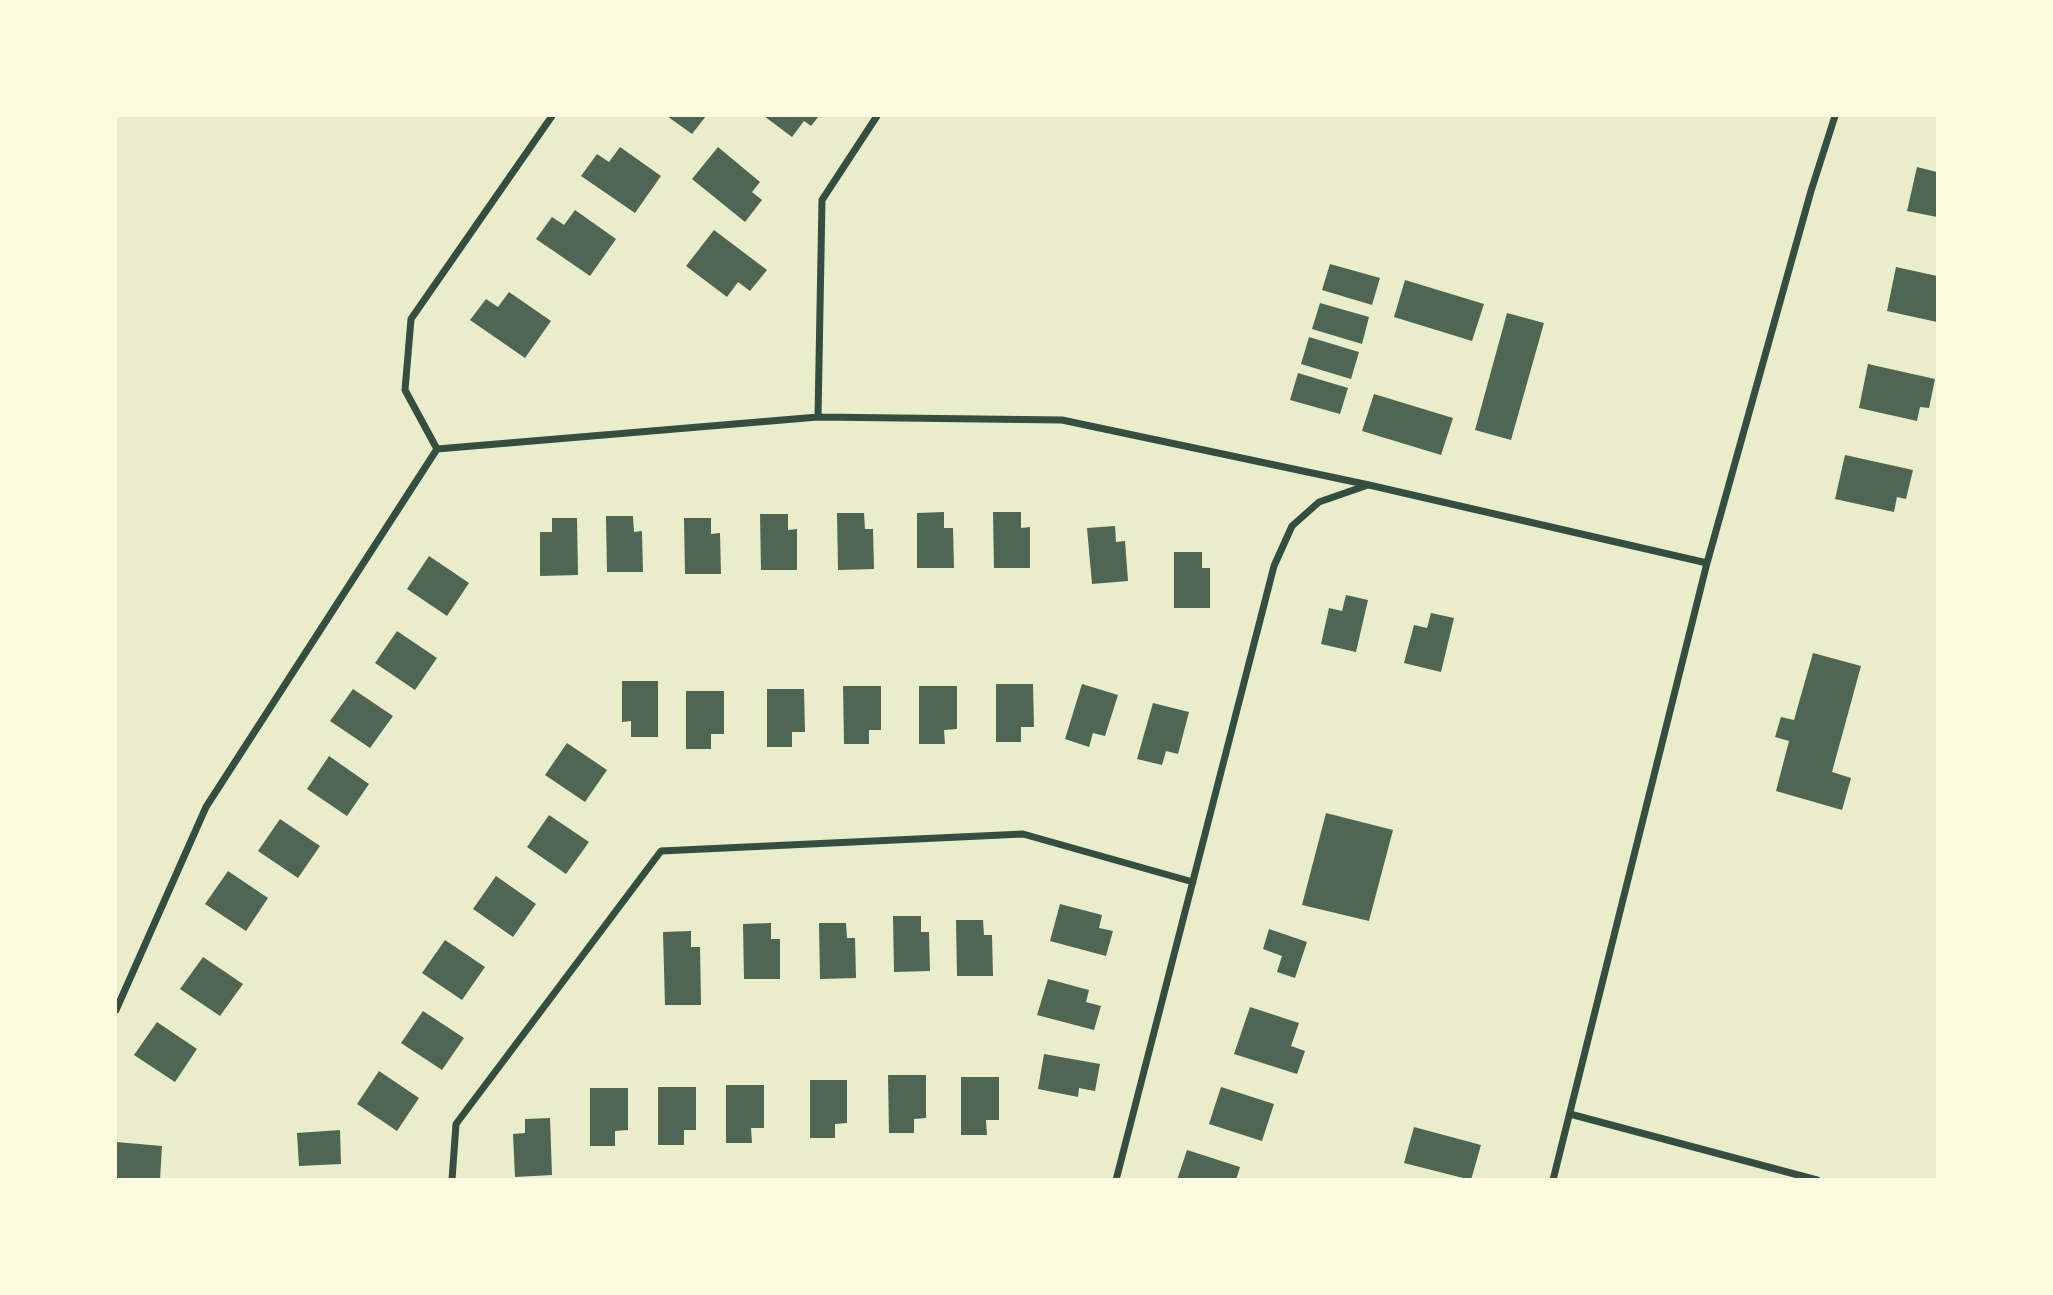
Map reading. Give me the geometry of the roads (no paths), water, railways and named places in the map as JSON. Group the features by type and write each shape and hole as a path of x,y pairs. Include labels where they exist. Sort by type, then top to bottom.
{"street":[{"path":"437,449 405,390 411,320 552,116"},
{"path":"818,417 822,200 877,116"},
{"path":"1553,1180 1707,563 1811,191 1835,116"},
{"path":"437,449 818,417 1062,420 1369,485 1707,563"},
{"path":"116,1010 206,807 437,449"},
{"path":"1116,1180 1274,566 1292,526 1319,502 1369,485"},
{"path":"452,1180 456,1124 662,851 1023,834 1193,881"},
{"path":"1570,1114 1817,1180"}]}
